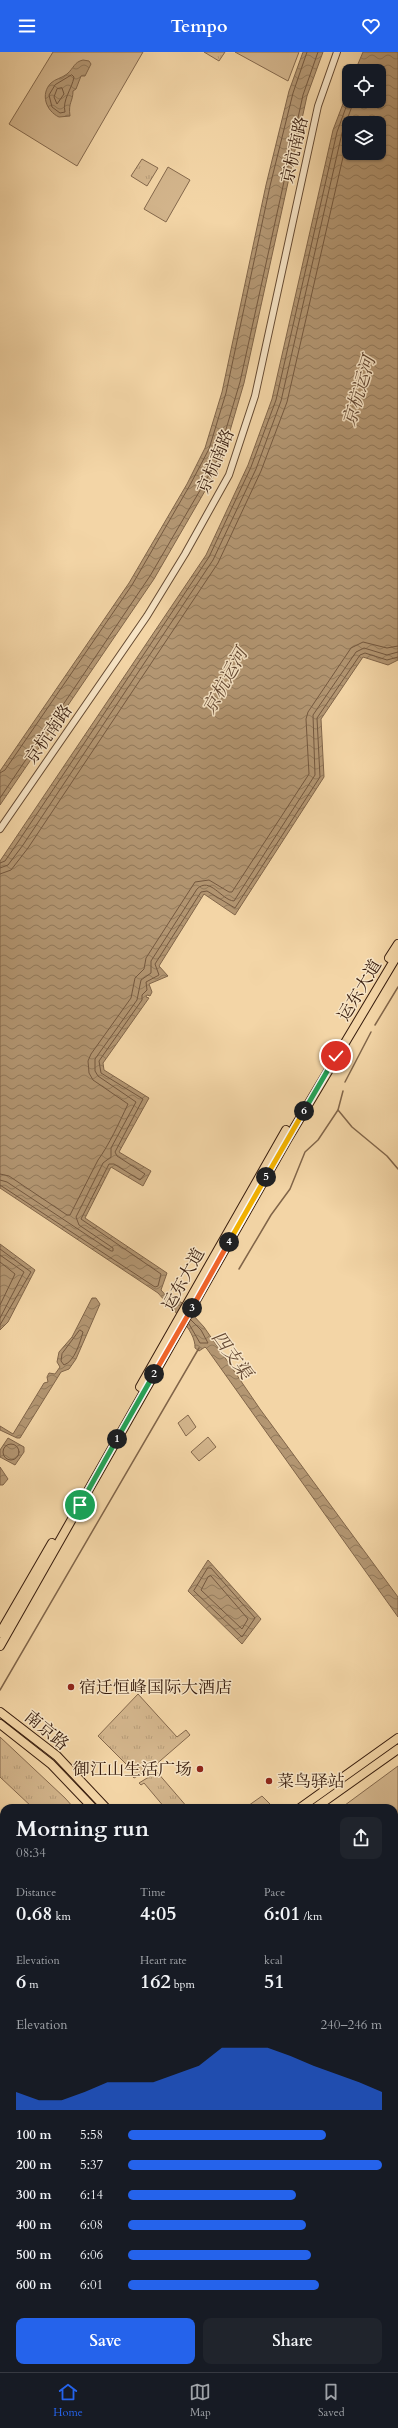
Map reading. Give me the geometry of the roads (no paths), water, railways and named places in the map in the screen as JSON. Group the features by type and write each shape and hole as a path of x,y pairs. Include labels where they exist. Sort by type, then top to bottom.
{"main road":[{"name":"运东大道","path":"187,1310 270,1158 398,944"},
{"name":"运东大道","path":"0,1632 174,1332 398,954"},
{"name":"运东大道","path":"0,1646 174,1332"},
{"name":"南京路","path":"0,1712 57,1756 102,1804"},
{"name":"南京路","path":"0,1724 51,1764 89,1804"},
{"path":"306,1804 398,1738"},
{"path":"321,1804 398,1749"}],"street":[{"name":"京杭南路","path":"0,829 147,616 185,554 229,475 254,396 318,106 337,52"}],"water":[{"path":"303,52 323,52 307,96 244,383 220,465 154,579 0,805 0,771 129,583 187,484 205,448 222,392 266,185 289,91"},
{"name":"京杭运河","path":"363,52 398,52 398,660 388,665 363,657 321,719 324,777 235,915 204,894 159,966 168,976 149,984 152,992 150,996 147,995 146,997 149,998 103,1063 104,1070 149,1098 119,1152 151,1171 143,1186 111,1167 85,1218 167,1273 161,1290 170,1300 181,1302 204,1327 260,1409 398,1597 398,1617 207,1349 205,1347 199,1351 195,1348 194,1341 187,1326 158,1293 0,1188 0,861 206,555 248,465 272,399 333,130 342,106 342,108 386,108 386,64 358,64"},
{"path":"83,60 89,61 91,64 85,76 81,76 76,89 73,91 70,116 59,117 51,111 46,102 45,97 48,87 51,83 67,74 78,62"},
{"path":"0,1244 35,1270 8,1322 0,1330"},
{"path":"92,1298 96,1298 100,1304 76,1359 69,1369 61,1372 20,1438 0,1430 0,1426 13,1434 44,1383 48,1382 47,1377 49,1373 55,1374 60,1367 57,1362 59,1352 72,1337"},
{"path":"8,1438 24,1447 24,1452 15,1465 0,1457 0,1450"},
{"path":"0,1467 8,1479 3,1485 0,1485"},
{"path":"208,1560 261,1619 242,1644 188,1591"}],"waterway":[{"path":"375,1025 398,987"},
{"path":"345,1082 371,1032"},
{"path":"239,1269 271,1215 290,1189 305,1152 318,1140 338,1110 343,1091"},
{"path":"338,1110 352,1127 387,1156 398,1169"},
{"path":"0,1690 199,1348"}],"place":[{"name":"宿迁恒峰国际大酒店","path":"71,1687"},
{"name":"御江山生活广场","path":"200,1769"},
{"name":"菜鸟驿站","path":"269,1781"}],"water label":[{"name":"四支渠","path":"232,1355"}]}
